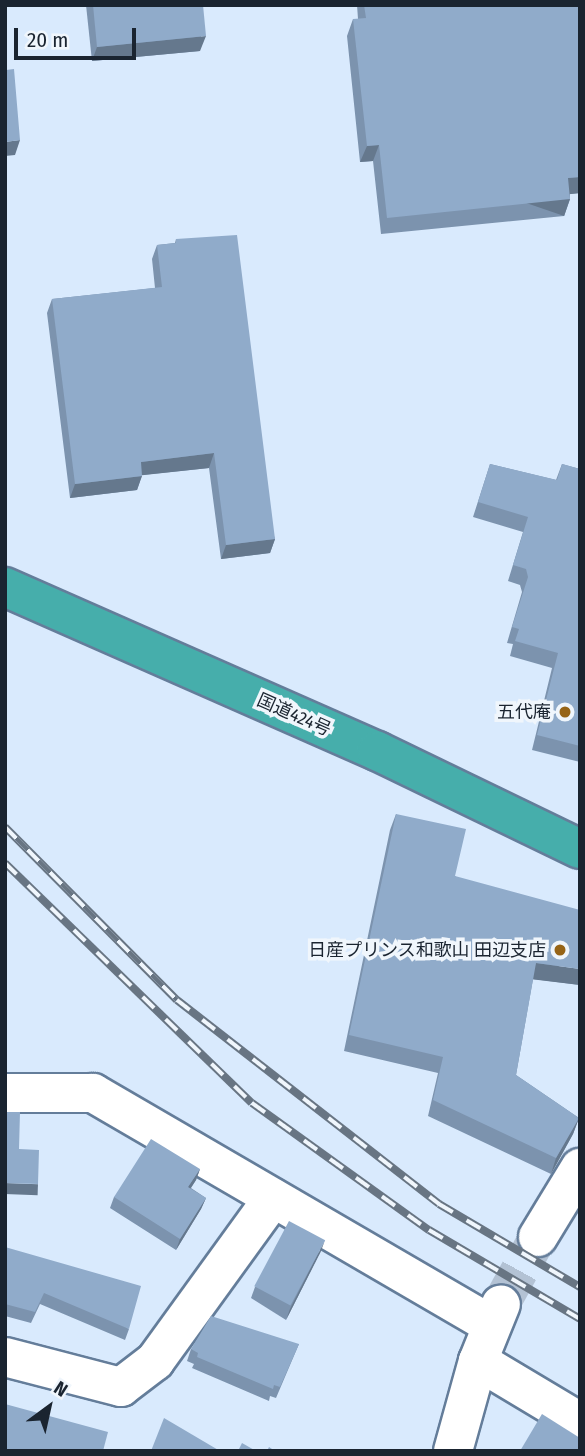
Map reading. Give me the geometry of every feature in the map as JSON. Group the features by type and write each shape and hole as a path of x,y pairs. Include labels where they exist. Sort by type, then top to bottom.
{"highway":[{"name":"国道424号","path":"5,587 377,751 580,849"}],"street":[{"path":"5,1093 93,1093 273,1198 496,1314 478,1361 453,1451"},
{"path":"538,1237 580,1168"},
{"path":"5,1357 121,1387 155,1361 273,1198"},
{"path":"478,1361 580,1422"}],"building":[{"path":"93,5 203,5 206,36 97,47"},
{"path":"364,5 580,5 580,177 568,178 570,199 387,218 379,145 367,146 353,19 366,18"},
{"path":"5,61 6,70 14,69 20,140 5,142"},
{"path":"237,235 275,539 226,545 214,453 141,462 142,476 75,484 52,299 162,287 157,245 176,243 176,239"},
{"path":"490,464 557,480 562,464 580,469 580,746 537,735 558,653 515,641 519,629 512,627 528,577 526,569 513,565 528,517 478,502"},
{"path":"396,814 466,829 455,876 580,910 580,969 536,963 516,1075 579,1118 556,1158 433,1100 443,1057 349,1035"},
{"path":"5,1112 20,1112 19,1149 39,1150 38,1184 5,1183"},
{"path":"151,1139 200,1169 188,1187 206,1198 180,1239 114,1197"},
{"path":"289,1221 325,1240 290,1306 254,1286"},
{"path":"5,1247 141,1286 129,1329 44,1293 35,1312 5,1304"},
{"path":"211,1316 299,1344 280,1387 274,1385 273,1389 197,1357 198,1353 191,1349"},
{"path":"5,1404 108,1432 103,1451 5,1451"},
{"path":"542,1414 580,1438 580,1451 520,1451"},
{"path":"164,1418 220,1451 151,1451"},
{"path":"242,1443 256,1451 238,1451"}],"tunnel":[{"path":"501,1304 538,1237"}],"railway":[{"path":"5,827 177,1000 439,1204 580,1287"},
{"path":"5,863 252,1103 429,1230 580,1319"}],"place":[{"name":"五代庵","path":"565,712"},
{"name":"日産プリンス和歌山 田辺支店","path":"560,950"}]}
